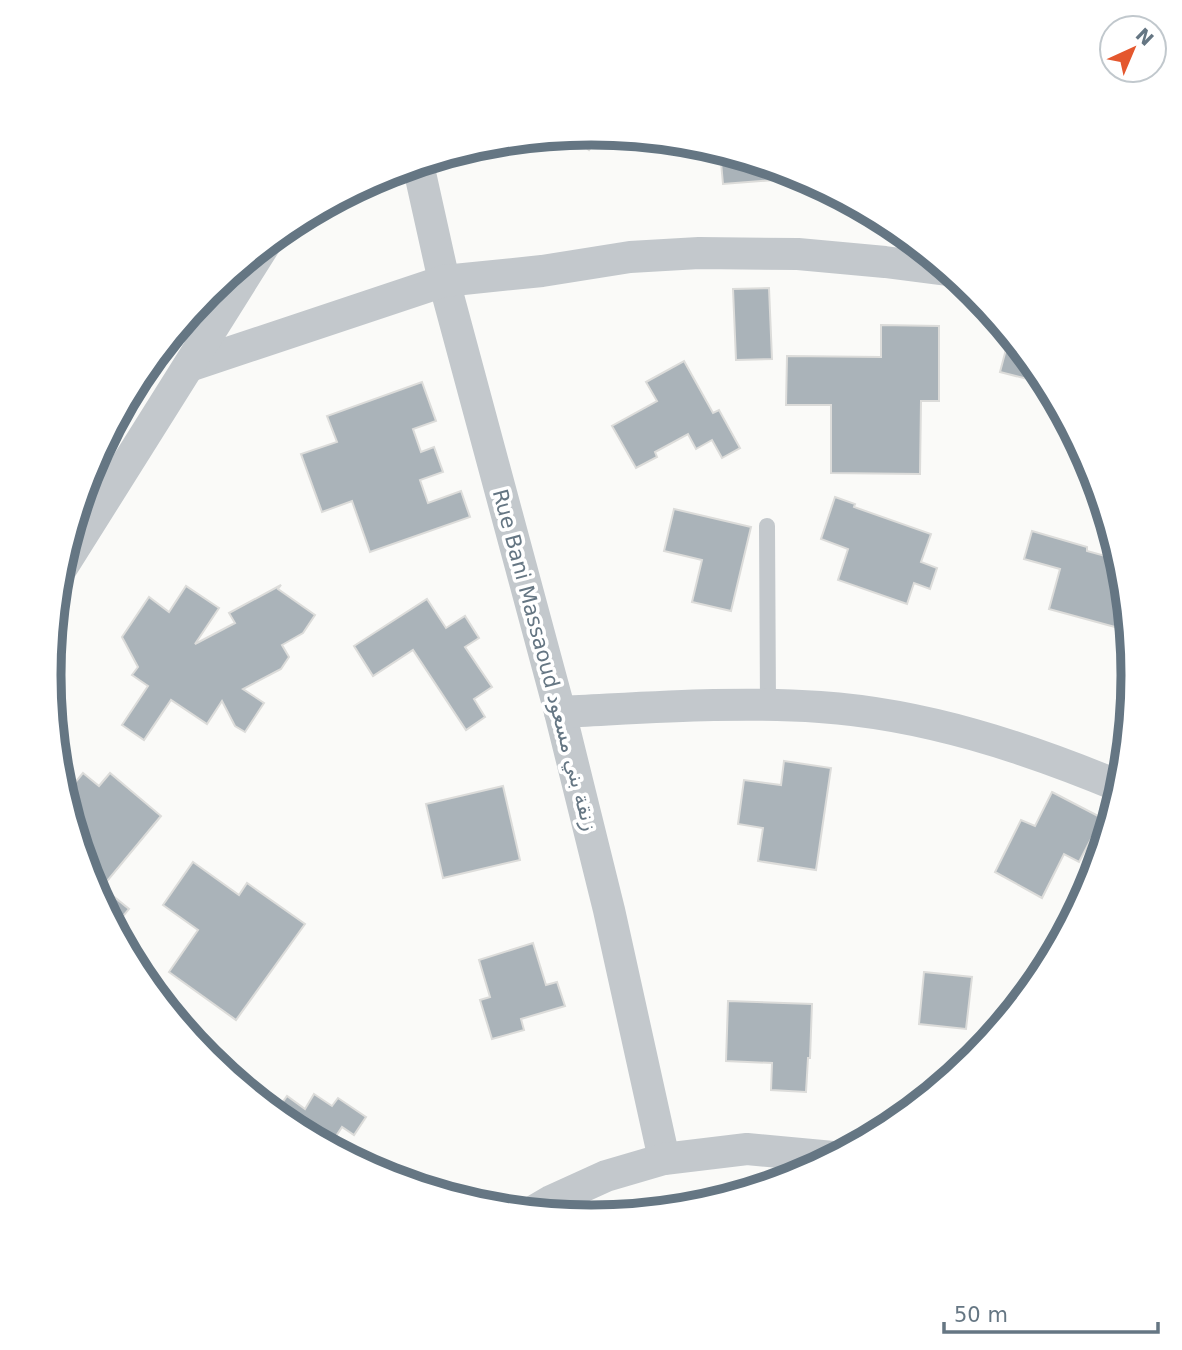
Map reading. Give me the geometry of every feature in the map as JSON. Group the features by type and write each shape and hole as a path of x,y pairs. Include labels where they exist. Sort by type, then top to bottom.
{"street":[{"name":"Rue Bani Massaoud زنقة بني مسعود","path":"420,173 444,281 560,712 610,910 664,1159"},
{"path":"189,366 444,281 542,271 630,257 699,253 798,254 928,268"},
{"path":"78,542 247,273"},
{"path":"560,712 768,705 822,707 880,714 998,741 1110,783"},
{"path":"548,1203 606,1176 664,1159 747,1149 814,1155"}],"lane":[{"path":"767,526 768,705"}],"building":[{"path":"721,161 778,180 723,184"},
{"path":"769,288 772,359 736,360 733,289"},
{"path":"881,325 939,326 939,401 921,401 920,474 831,473 831,405 786,405 787,356 881,357"},
{"path":"1006,347 1030,380 1000,372"},
{"path":"684,361 713,413 719,410 740,448 722,458 712,440 696,449 688,434 655,452 657,457 636,468 612,426 657,401 646,382"},
{"path":"422,382 436,421 413,429 421,452 434,447 443,472 420,480 428,503 461,491 470,517 370,552 352,501 322,512 301,454 337,442 327,416"},
{"path":"835,497 855,504 854,507 931,534 921,562 937,568 930,589 914,583 907,604 838,580 848,549 821,539"},
{"path":"674,509 751,527 731,611 692,602 702,560 664,551"},
{"path":"1032,531 1087,547 1087,551 1107,557 1117,619 1115,627 1049,609 1060,569 1024,559"},
{"path":"281,585 278,589 315,615 303,633 282,645 289,657 281,669 243,689 264,703 245,732 235,726 222,701 207,724 171,700 144,740 122,725 148,686 132,675 138,667 122,637 149,597 169,612 186,586 219,608 195,644 235,623 229,613"},
{"path":"427,599 446,628 465,616 479,638 465,647 492,687 474,699 485,717 466,730 413,650 373,676 354,646"},
{"path":"784,761 831,768 816,870 758,861 763,828 738,824 744,780 781,785"},
{"path":"83,773 99,786 110,773 161,816 105,884 89,845 73,785"},
{"path":"503,786 520,860 443,878 426,804"},
{"path":"1052,792 1101,818 1079,862 1064,854 1042,898 995,872 1021,820 1035,826"},
{"path":"193,862 239,895 247,883 305,924 236,1020 169,972 198,930 163,905"},
{"path":"108,892 129,909 121,919"},
{"path":"533,943 546,985 557,982 565,1006 521,1019 524,1030 492,1039 480,1000 490,997 479,960"},
{"path":"924,972 972,977 966,1029 919,1024"},
{"path":"728,1001 812,1004 806,1092 771,1090 772,1063 726,1061"},
{"path":"314,1094 332,1106 338,1098 366,1117 354,1135 342,1127 335,1138 281,1104 287,1096 305,1109"}]}
